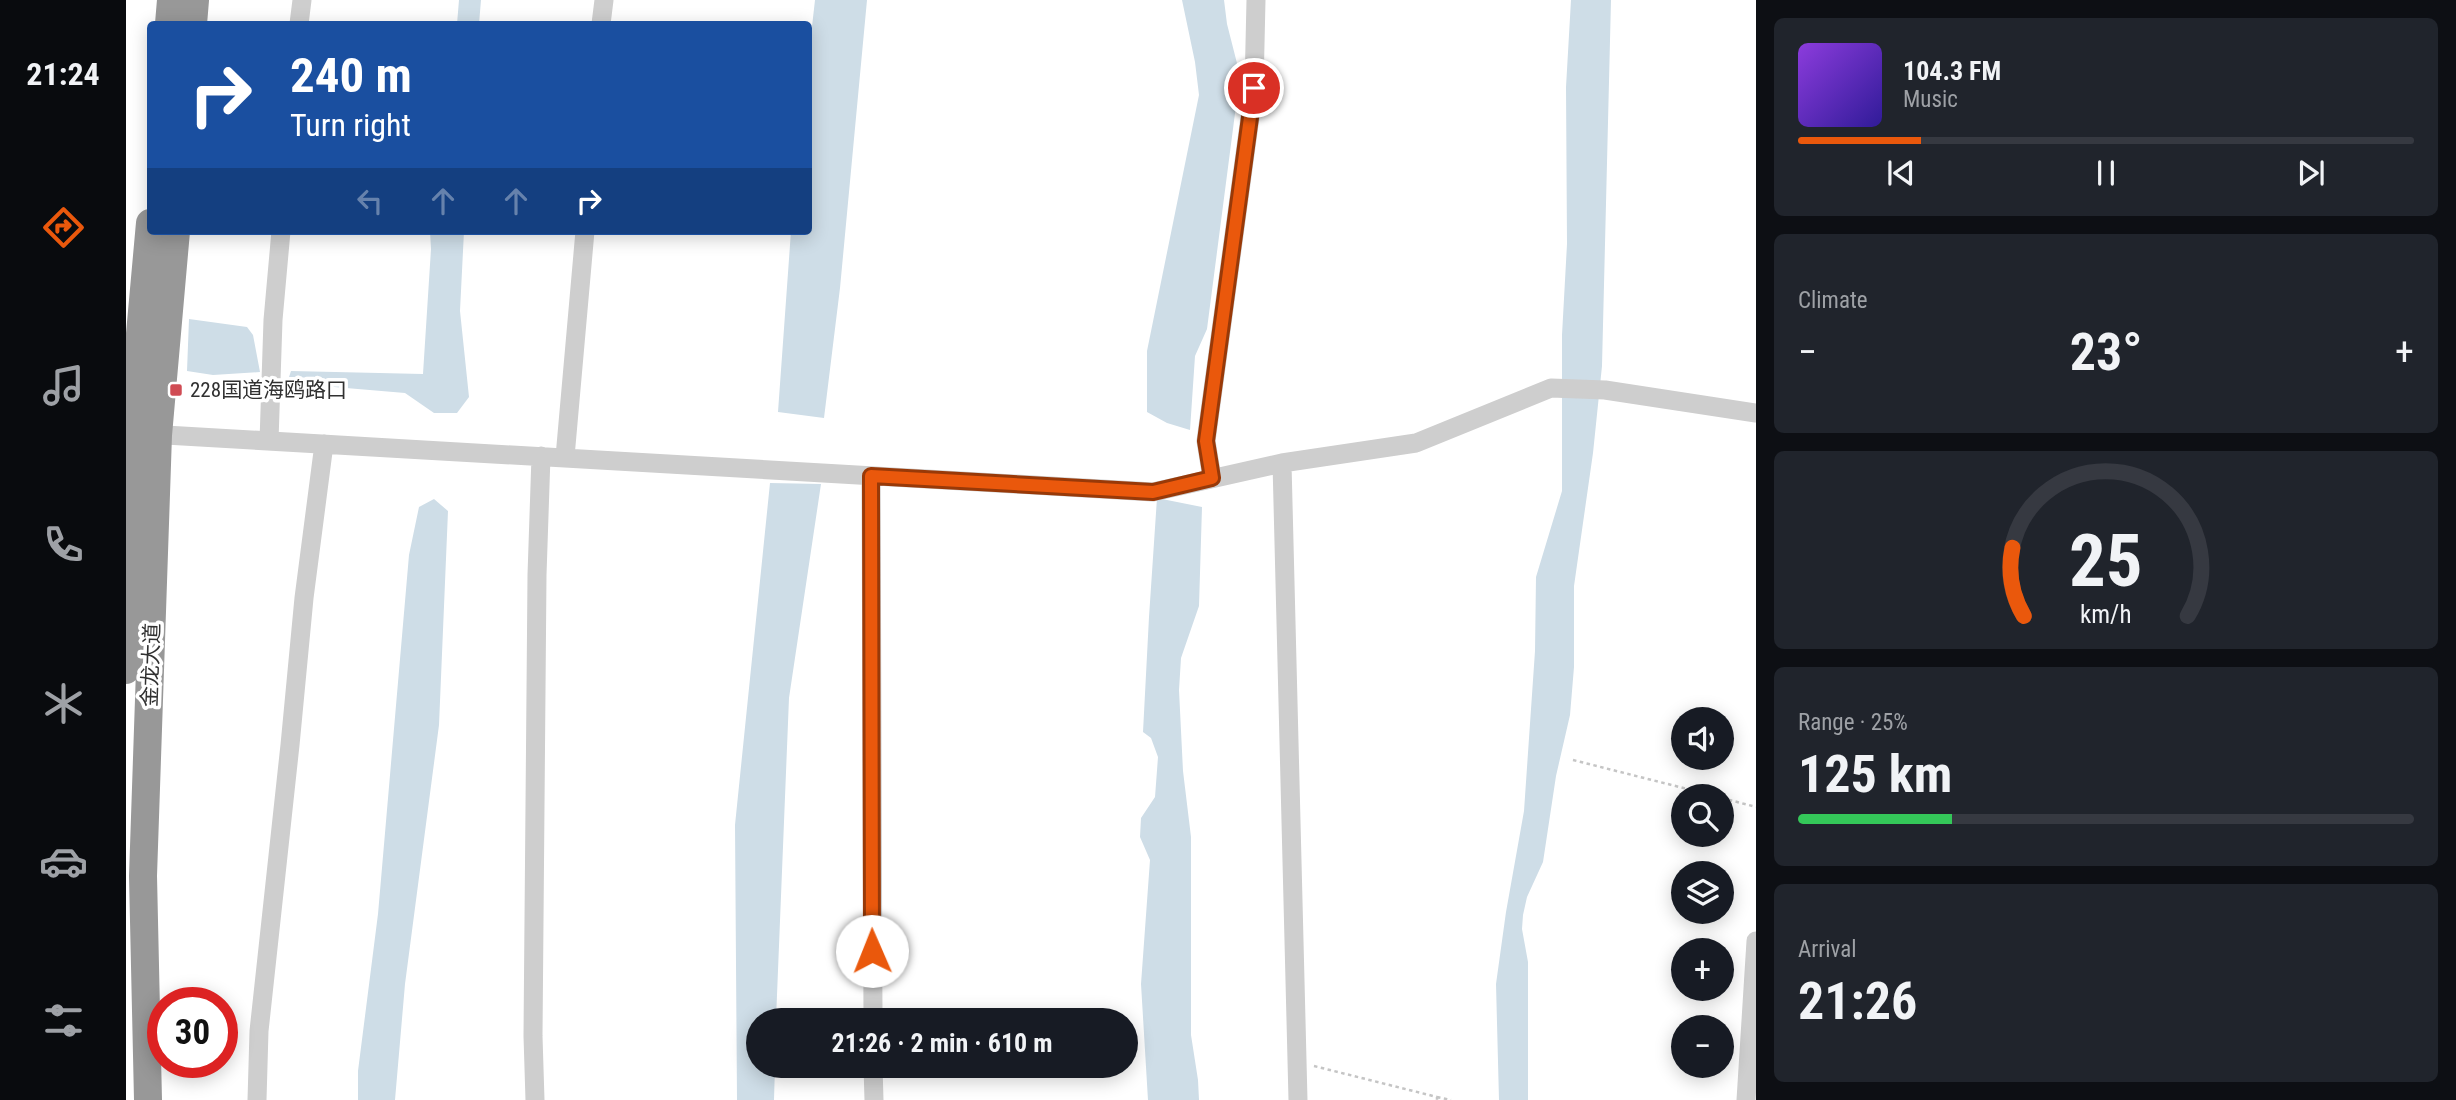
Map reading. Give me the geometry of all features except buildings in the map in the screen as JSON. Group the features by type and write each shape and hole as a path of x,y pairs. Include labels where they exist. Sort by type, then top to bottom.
{"highway":[{"path":"169,21 171,0"},
{"path":"193,21 195,0"},
{"name":"金龙大道","path":"126,670 149,235"},
{"name":"金龙大道","path":"148,1100 139,433 175,235"}],"street":[{"path":"299,21 302,0"},
{"path":"601,21 604,0"},
{"path":"1212,478 1206,441 1254,88 1256,0"},
{"path":"269,441 273,320 281,235"},
{"path":"565,457 585,235"},
{"path":"139,433 1153,492 1282,463 1416,443 1551,388 1605,390 1756,414"},
{"path":"257,1100 259,1031 304,598 324,444"},
{"path":"535,1100 533,1036 537,575 541,456"},
{"path":"1282,463 1298,1100"},
{"path":"871,476 873,1008"},
{"path":"1746,1100 1756,941"},
{"path":"873,1078 874,1100"}],"path":[{"path":"1573,760 1671,785"},
{"path":"1734,801 1756,807"},
{"path":"1297,1062 1451,1100"}],"shaded area":[{"path":"459,0 481,0 479,21 457,21"},
{"path":"815,0 867,0 840,288 824,418 778,412 791,235 812,235 812,27"},
{"path":"1182,0 1224,0 1240,75 1207,329 1195,356 1190,430 1167,423 1147,412 1147,351 1199,95"},
{"path":"1571,0 1611,0 1602,366 1574,586 1574,667 1570,715 1556,776 1543,862 1527,897 1523,915 1522,929 1528,962 1528,1100 1499,1100 1496,984 1524,811 1535,651 1536,577 1562,491 1562,335 1567,244 1566,87"},
{"path":"430,235 464,235 460,311 469,397 457,413 434,413 405,393 287,383 291,371 423,374"},
{"path":"189,319 247,327 253,335 260,372 213,375 187,371"},
{"path":"770,483 821,484 789,698 776,1008 746,1008 746,1078 775,1078 774,1100 737,1100 735,825"},
{"path":"1157,498 1202,507 1199,606 1181,658 1179,690 1183,771 1191,837 1191,1035 1199,1100 1148,1100 1141,984 1150,860 1140,837 1141,818 1155,797 1158,757 1151,738 1143,732"},
{"path":"434,499 448,511 439,725 405,984 395,1100 358,1100 358,1071 378,914 409,555 419,507"}],"place":[{"name":"228国道海鸥路口","path":"176,390"}],"route":[{"path":"872,951 871,476 1153,492 1212,478 1206,441 1254,88"}]}
